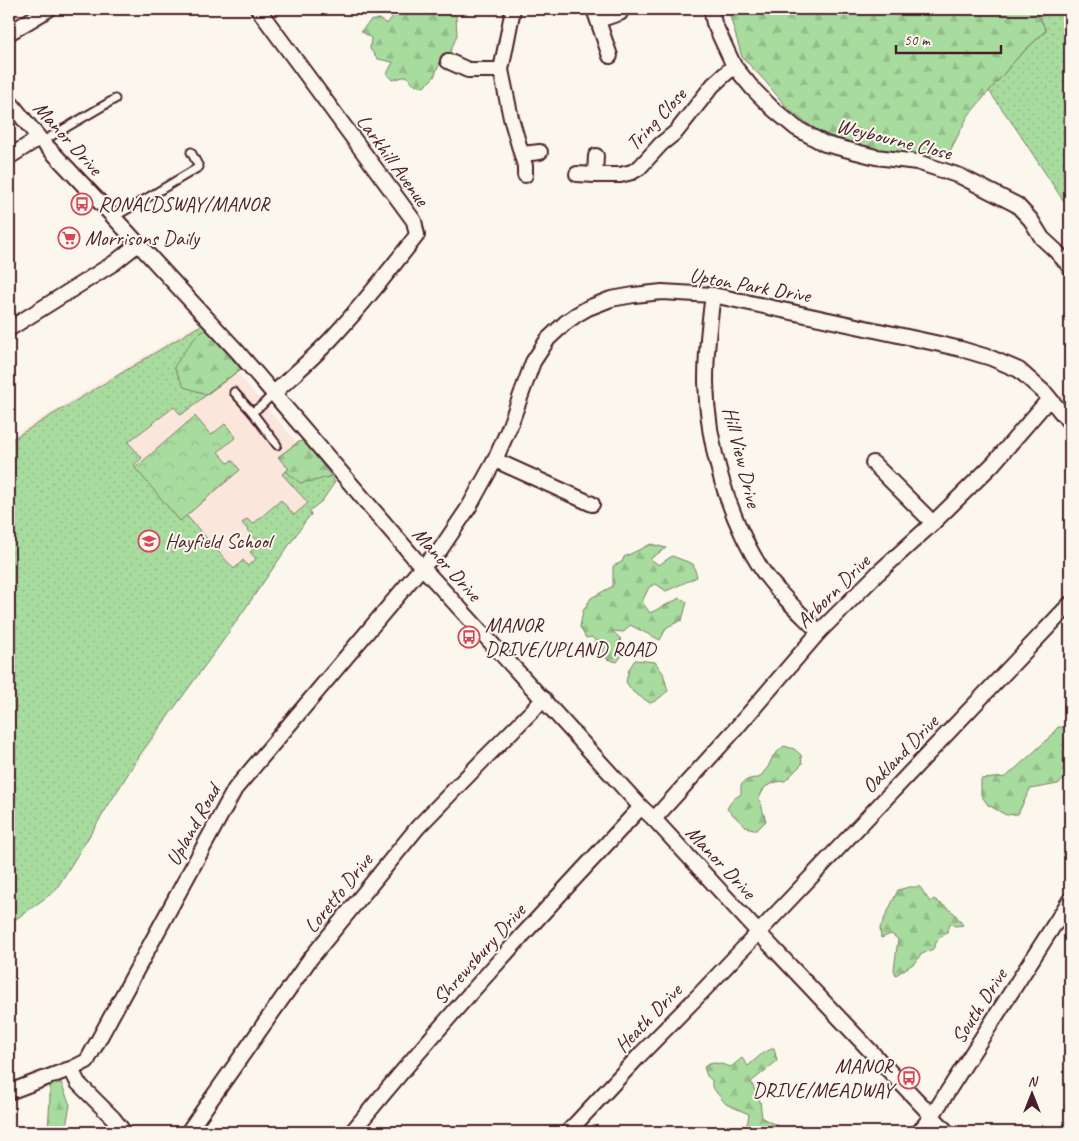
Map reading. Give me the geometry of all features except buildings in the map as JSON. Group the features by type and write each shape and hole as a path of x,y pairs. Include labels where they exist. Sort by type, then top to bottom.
{"street":[{"path":"9,33 49,9"},
{"name":"Larkhill Avenue","path":"258,9 414,221 417,236 347,322 273,394"},
{"path":"513,9 501,70 511,118 525,166 525,175"},
{"name":"Weybourne Close","path":"711,9 714,23 734,66 753,89 796,128 825,144 876,157 917,162 960,176 1017,205 1031,220 1042,238 1070,266"},
{"path":"610,56 596,15 620,13"},
{"path":"448,61 468,70 501,70"},
{"name":"Tring Close","path":"577,174 620,175 640,168 661,144 676,132 713,85 734,66"},
{"name":"Manor Drive","path":"9,101 41,139 237,351 422,567 640,807 654,819 947,1132"},
{"path":"9,157 41,139"},
{"path":"522,154 540,152"},
{"name":"Tring Close","path":"595,175 596,156"},
{"path":"9,329 114,263 138,244"},
{"name":"Upton Park Drive","path":"422,567 440,550 454,531 495,460 533,362 548,339 576,315 588,308 612,299 662,292 713,295 944,345 991,358 1018,370 1049,399 1070,423"},
{"name":"Hill View Drive","path":"713,295 708,337 706,382 708,411 711,436 732,513 762,570 780,592 819,632"},
{"name":"Arborn Drive","path":"654,819 733,732 819,632 993,464 1049,399"},
{"path":"495,460 592,504"},
{"path":"873,463 933,523"},
{"name":"Upland Road","path":"9,1092 71,1070 87,1061 235,790 422,567"},
{"name":"Oakland Drive","path":"758,932 1070,604"},
{"name":"Loretto Drive","path":"188,1132 310,959 418,827 544,700"},
{"name":"Shrewsbury Drive","path":"352,1132 408,1064 533,923 640,807"},
{"name":"South Drive","path":"919,1132 932,1116 1070,900"},
{"name":"Heath Drive","path":"568,1132 758,932"},
{"path":"71,1070 78,1083 113,1118 124,1132"}],"lane":[{"path":"41,139 115,99"},
{"path":"114,217 199,167 191,152"},
{"path":"234,392 277,445"},
{"path":"252,412 262,406 273,394"}],"shaded area":[{"name":"Hayfield School","path":"196,325 331,482 136,765 9,600 9,438"}],"green space":[{"path":"398,9 452,9 456,16 457,35 449,55 438,67 434,77 424,87 413,84 407,76 392,80 387,74 393,62 378,59 370,49 371,38 361,31 370,21 379,19 387,24"},
{"path":"728,9 1035,9 1046,30 1018,57 968,116 949,153 925,157 848,143 816,130 789,110 742,57"},
{"path":"1053,9 1070,9 1070,211 989,91 1018,57 1046,31 1040,18"},
{"name":"Hayfield School","path":"201,325 241,369 181,415 174,407 128,442 142,458 134,465 180,520 186,515 234,569 243,560 248,566 256,559 250,552 260,544 242,523 247,519 253,524 281,500 294,515 308,503 282,474 289,469 278,457 304,440 335,482 322,501 309,511 311,515 220,645 141,753 55,891 9,924 9,441"},
{"path":"206,330 241,369 206,394 184,387 174,367 193,340"},
{"path":"195,416 211,435 225,424 236,437 218,452 228,463 232,460 240,470 180,521 135,468"},
{"path":"304,440 331,476 300,483 286,471 289,469 278,457"},
{"path":"651,544 666,548 650,559 659,565 672,556 693,564 697,577 666,591 656,584 649,587 642,602 650,613 680,598 687,602 682,620 667,627 660,640 630,625 624,632 612,631 620,638 623,654 617,662 607,659 592,637 586,638 580,627 583,611 591,598 613,586 613,566 622,562 624,557"},
{"path":"635,660 655,662 663,673 668,691 653,702 650,703 633,692 626,682 629,669"},
{"path":"1058,727 1069,727 1070,729 1070,742 1063,750 1064,768 1067,777 1058,784 1030,789 1018,814 1006,815 988,805 981,795 981,779 1006,777 1046,741"},
{"path":"784,746 794,749 801,755 802,764 785,781 776,782 765,787 759,798 766,821 757,830 746,827 727,809 732,800 741,794 741,785 749,779 759,778 768,767 773,756"},
{"path":"920,887 930,902 934,899 954,913 963,925 955,926 950,923 948,931 938,939 933,949 920,955 916,962 896,975 894,970 898,939 891,934 881,938 880,928 898,890"},
{"path":"774,1048 777,1061 751,1082 760,1101 762,1118 786,1130 784,1132 744,1132 749,1114 726,1104 712,1087 712,1080 707,1076 704,1067 714,1063 731,1067 742,1058 748,1066 763,1053"},
{"path":"58,1075 70,1105 65,1132 48,1132 50,1078"}],"place":[{"name":"RONALDSWAY/MANOR","path":"82,204"},
{"name":"Morrisons Daily","path":"69,238"},
{"name":"Hayfield School","path":"149,541"},
{"name":"MANOR DRIVE/UPLAND ROAD","path":"469,637"},
{"name":"MANOR DRIVE/MEADWAY","path":"909,1078"}]}
